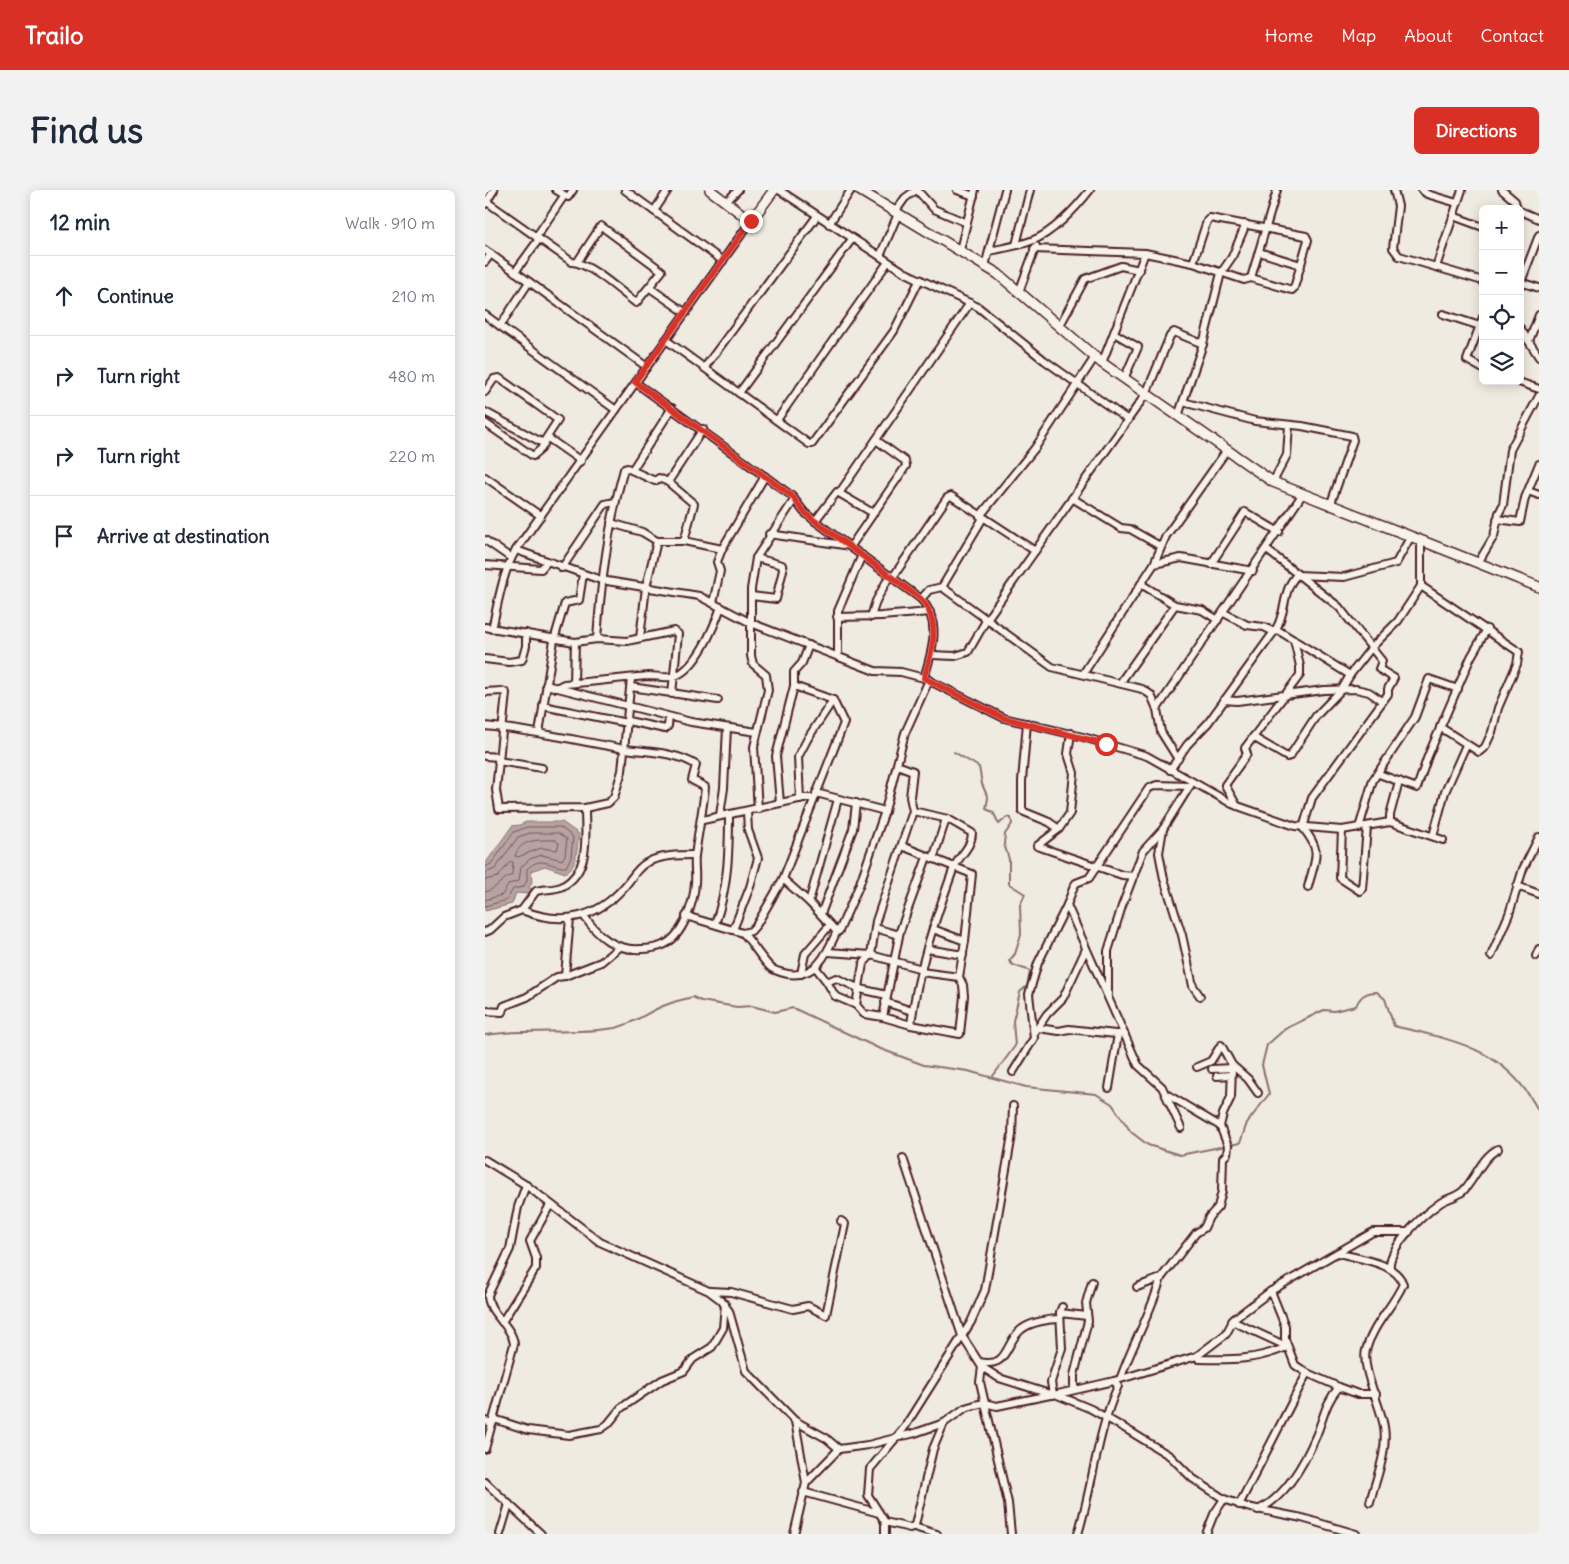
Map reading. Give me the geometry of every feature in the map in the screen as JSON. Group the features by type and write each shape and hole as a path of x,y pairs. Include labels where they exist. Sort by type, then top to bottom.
{"street":[{"path":"494,190 486,203 572,262 578,262 636,304 650,288 661,270 601,226 578,262"},
{"path":"556,190 565,196"},
{"path":"515,272 565,196 569,196 573,190"},
{"path":"625,190 723,261"},
{"path":"654,210 668,190"},
{"path":"710,190 751,221"},
{"path":"726,202 738,190"},
{"path":"672,694 675,676 677,632 621,641 597,639 575,642 489,628 511,558 516,550 581,462 635,382 774,190"},
{"path":"779,190 888,262 985,311 1076,383 1128,420"},
{"path":"829,224 851,190"},
{"path":"859,190 985,266 1019,292 1098,360 1273,482 1539,587"},
{"path":"880,256 896,213 905,198 917,190 934,209 967,222"},
{"path":"957,190 975,193 959,250"},
{"path":"985,266 1005,190"},
{"path":"1016,245 1030,190"},
{"path":"989,251 1016,245 1039,237 1072,212 1089,190"},
{"path":"1251,278 1277,190"},
{"path":"1394,190 1398,206 1393,248 1395,253 1479,280"},
{"path":"1422,190 1427,194 1457,203"},
{"path":"1436,267 1462,190"},
{"path":"1502,190 1515,201 1516,205"},
{"path":"1524,213 1539,219"},
{"path":"705,368 817,216"},
{"path":"1453,216 1479,226"},
{"path":"1034,249 1145,254 1193,263 1244,280 1251,278 1293,290 1308,243 1306,236 1246,224 1208,219 1193,263"},
{"path":"1178,416 1203,344 1221,273 1232,257 1246,224"},
{"path":"1524,274 1539,235"},
{"path":"1019,292 1039,237"},
{"path":"739,392 852,239"},
{"path":"485,262 488,252 647,367"},
{"path":"1259,252 1301,265"},
{"path":"921,599 929,590 942,587 981,517 1035,448 1076,383 1098,360 1114,333 1145,254"},
{"path":"777,420 888,262"},
{"path":"1059,327 1085,279 1121,266 1139,270"},
{"path":"666,340 809,444 815,443 894,330 920,278"},
{"path":"500,326 529,282"},
{"path":"1524,283 1539,288"},
{"path":"650,288 686,313"},
{"path":"815,521 834,494 840,492 970,303"},
{"path":"1443,314 1479,326"},
{"path":"485,315 616,410"},
{"path":"1529,341 1539,315"},
{"path":"1479,329 1467,360 1479,366"},
{"path":"931,655 964,655 968,652 987,619 1146,394 1172,334 1175,332 1203,344"},
{"path":"1114,333 1138,347 1124,379"},
{"path":"1524,335 1539,357"},
{"path":"485,392 494,379 499,378 557,418 558,421 537,455 533,456 485,423"},
{"path":"635,382 765,476 794,500 815,521 921,599 929,612 935,640 927,679 907,726 885,811 859,886 828,952 815,968 801,974 787,974 771,969 760,952 743,933"},
{"path":"1524,384 1539,389"},
{"path":"1477,563 1494,536 1505,493 1510,450 1537,407 1539,396"},
{"path":"1183,402 1255,421 1289,425 1353,437 1330,506"},
{"path":"632,470 672,408"},
{"path":"485,412 542,442 546,440 581,462"},
{"path":"1273,482 1287,455 1289,425"},
{"path":"668,482 703,430"},
{"path":"851,546 906,466 905,461 875,440"},
{"path":"1083,674 1154,564 1160,546 1227,450"},
{"path":"1497,520 1520,522 1528,491 1539,464"},
{"path":"597,639 601,580 615,502 624,469 627,468 655,481 659,478 668,482 694,504 684,541"},
{"path":"713,603 719,571 717,562 722,549 765,476"},
{"path":"485,477 541,516"},
{"path":"1528,491 1539,495"},
{"path":"840,492 873,513"},
{"path":"1157,708 1253,571 1302,495"},
{"path":"871,616 875,601 891,576 947,498 955,498 1035,551"},
{"path":"1073,498 1121,528 1129,529 1160,546"},
{"path":"758,809 753,747 763,716 768,685 766,675 753,664 751,596 756,558 769,534 794,500"},
{"path":"562,568 605,504 615,502"},
{"path":"1211,564 1245,512 1279,532"},
{"path":"611,523 642,532 657,541 684,541 722,549"},
{"path":"769,534 851,546"},
{"path":"1297,575 1344,577 1396,563 1411,536"},
{"path":"485,540 511,558"},
{"path":"640,638 646,587 657,541"},
{"path":"1253,738 1288,757 1316,716 1343,689 1349,675 1372,647 1398,621 1421,586 1421,541"},
{"path":"516,550 562,568 601,580 699,596 751,623 875,671 901,672 927,679 998,715 1071,733 1147,756 1191,784 1237,806 1303,828 1342,830 1390,822 1443,840"},
{"path":"1267,550 1339,607 1382,661 1379,669 1394,678 1382,701 1312,798 1303,828"},
{"path":"838,656 837,617 840,603 862,555"},
{"path":"751,596 776,599 783,570 782,565 756,558"},
{"path":"1154,564 1181,558 1253,571"},
{"path":"485,565 541,569 547,562"},
{"path":"539,733 554,640 565,603 579,600 583,574"},
{"path":"1170,770 1193,738 1209,723 1275,630 1284,614 1287,587 1297,575"},
{"path":"1141,584 1175,605 1201,610 1218,620"},
{"path":"1421,586 1517,649 1519,656 1485,747 1479,752 1440,727"},
{"path":"942,587 1052,667 1142,689 1151,695 1157,708 1161,732 1177,759"},
{"path":"1120,684 1175,605"},
{"path":"556,688 564,684 675,676 689,666 697,655 711,632 721,607"},
{"path":"837,617 929,612"},
{"path":"1224,613 1247,625 1275,630 1349,675"},
{"path":"1379,774 1417,788 1440,727 1471,657 1487,629"},
{"path":"485,659 509,662 521,660 527,646 526,633"},
{"path":"1237,806 1225,785 1247,754 1245,748 1301,672 1294,640"},
{"path":"574,683 575,642"},
{"path":"780,803 776,756 794,686 794,672 802,663 809,645"},
{"path":"485,692 502,691 506,693 496,790 499,809 585,808 599,806 611,800 619,783 631,678"},
{"path":"1359,828 1373,780 1379,774 1415,717 1429,679 1458,689"},
{"path":"547,685 669,717 757,732"},
{"path":"687,916 743,933 751,931 783,879 844,724 833,700 794,686"},
{"path":"631,687 718,700"},
{"path":"1224,700 1237,701 1343,689 1363,689 1382,701"},
{"path":"800,799 798,757 833,700"},
{"path":"543,706 665,729 668,726 669,717"},
{"path":"1027,723 1022,781 1022,811 1044,820 1059,829"},
{"path":"485,726 539,733 682,758 696,765 692,780 705,787 703,820 695,855 694,898 676,936 662,946 632,950 619,947 603,939 584,916"},
{"path":"720,815 724,788 727,728"},
{"path":"1071,733 1068,754 1074,772 1071,810 1059,829 1037,844 1037,847 1122,875 1134,876"},
{"path":"1433,836 1445,792 1466,745"},
{"path":"485,756 542,768"},
{"path":"856,1005 863,964 871,955 875,928 913,811 910,798 913,771 897,765"},
{"path":"1390,822 1389,815 1399,781"},
{"path":"1108,998 1108,951 1143,851 1163,829 1191,784"},
{"path":"1036,1030 1029,1000 1029,986 1037,963 1067,905 1076,883 1089,878 1149,788 1157,785 1191,784"},
{"path":"703,820 815,796 838,799 885,811"},
{"path":"809,902 838,799"},
{"path":"821,914 853,829 856,803"},
{"path":"485,932 490,930 504,917 521,910 536,891 562,887 581,870 584,861 585,808"},
{"path":"911,1025 912,1010 933,929 954,867 972,839 971,833 946,819 913,811"},
{"path":"733,930 750,887 758,858 748,830 747,812"},
{"path":"715,924 725,888 729,855 729,814"},
{"path":"883,1017 899,935 946,819"},
{"path":"1342,830 1340,878 1360,891 1362,889 1367,827"},
{"path":"1303,828 1313,840 1317,851 1308,887"},
{"path":"1163,829 1159,853 1164,879 1183,935 1193,986 1200,996"},
{"path":"1491,956 1509,914 1517,886 1539,837"},
{"path":"815,968 827,982 835,996 856,1005 863,1014 960,1034 964,996 963,985 959,977 973,874 901,846"},
{"path":"521,910 541,916 570,918 584,916 617,894 647,863 673,855 695,855"},
{"path":"783,879 809,902 837,932"},
{"path":"1517,886 1539,894"},
{"path":"1067,905 1108,998 1121,1034 1138,1065 1159,1083 1167,1095 1181,1128"},
{"path":"565,976 570,918"},
{"path":"801,974 805,954 830,925"},
{"path":"875,928 899,935"},
{"path":"933,929 965,941"},
{"path":"485,1011 502,1012 504,1006 527,997 557,978 601,962 619,947"},
{"path":"927,949 963,955"},
{"path":"1013,1072 1034,1038 1036,1030 1047,1014 1063,998 1086,949"},
{"path":"1536,956 1539,949"},
{"path":"828,952 871,955 922,970 959,977"},
{"path":"827,982 836,978 912,1010"},
{"path":"1036,1030 1059,1031 1069,1029 1121,1034"},
{"path":"1109,1088 1121,1034"},
{"path":"1197,1067 1211,1061 1221,1045 1232,1066 1248,1079 1258,1093"},
{"path":"1211,1068 1232,1066"},
{"path":"1121,1377 1152,1309 1161,1278 1196,1233 1204,1228 1209,1217 1217,1207 1222,1191 1223,1158 1227,1154 1228,1146 1221,1126 1223,1114 1231,1097 1232,1066"},
{"path":"1217,1076 1231,1075"},
{"path":"1167,1095 1221,1126"},
{"path":"885,1534 885,1522 868,1495 869,1474 879,1456 897,1438 962,1336 985,1290 1012,1135 1013,1106"},
{"path":"1388,1265 1393,1250 1409,1232 1441,1202 1462,1192 1490,1153 1498,1149"},
{"path":"903,1158 962,1336 980,1364 999,1378 1079,1403 1106,1417 1170,1456 1192,1478 1224,1499 1239,1505 1302,1518 1356,1534"},
{"path":"485,1160 527,1185 550,1205 600,1242 709,1290 725,1304 746,1371 795,1421 826,1438 839,1449"},
{"path":"485,1449 514,1344 511,1334 491,1307 488,1295 509,1249 518,1207 527,1185"},
{"path":"502,1322 536,1268 536,1258 529,1241 550,1205"},
{"path":"709,1290 731,1292 793,1309 807,1306 825,1315 845,1224 841,1221"},
{"path":"794,1534 806,1483 839,1449 897,1438 944,1423 965,1408 983,1403 997,1406 1075,1390 1114,1381 1121,1377 1197,1356 1226,1334 1232,1321 1271,1291 1338,1254 1373,1232 1409,1232"},
{"path":"1338,1254 1388,1265 1401,1276 1403,1284 1398,1295 1381,1317 1366,1350 1366,1367 1376,1394 1385,1428 1384,1453 1371,1502"},
{"path":"1137,1287 1161,1278"},
{"path":"1075,1390 1074,1375 1087,1316 1086,1303 1091,1282"},
{"path":"1271,1291 1285,1326 1287,1346 1295,1365 1307,1373 1358,1394 1376,1394"},
{"path":"485,1421 494,1421 529,1430 569,1435 601,1429 608,1424 621,1408 662,1380 684,1370 693,1359 711,1347 723,1328 725,1304"},
{"path":"980,1364 989,1364 998,1360 1009,1350 1021,1329 1061,1313 1087,1316"},
{"path":"1053,1394 1051,1382 1062,1348 1061,1313"},
{"path":"1232,1321 1251,1329 1261,1336 1266,1336 1281,1346 1287,1346"},
{"path":"1197,1356 1199,1359 1237,1360 1266,1355 1287,1346"},
{"path":"980,1364 983,1403 1007,1495 1011,1518 1011,1534"},
{"path":"1239,1505 1307,1373"},
{"path":"1077,1534 1089,1497 1106,1417 1118,1386 1114,1381"},
{"path":"1258,1510 1270,1504 1291,1482 1316,1436 1328,1400 1339,1387"},
{"path":"795,1421 806,1483"},
{"path":"914,1526 933,1450 944,1423"},
{"path":"485,1482 541,1534"},
{"path":"803,1492 879,1513"},
{"path":"1206,1534 1214,1514 1224,1499"},
{"path":"500,1534 509,1504"},
{"path":"885,1522 910,1528 914,1526 937,1534"}],"water":[{"path":"526,822 562,822 579,834 575,861 565,873 545,866 531,871 532,882 529,888 532,889 528,894 516,893 512,904 485,911 485,864 512,826"}],"waterway":[{"path":"954,752 979,767 982,784 988,798 986,809 993,812 999,824 1007,817 1011,818 1012,824 1005,834 1004,844 1009,859 1009,884 1025,894 1020,905 1021,935 1015,954 1009,961 1013,965 1030,972 1027,986 1020,992 1013,1021 1015,1046 993,1076"},
{"path":"1230,1145 1240,1143 1247,1123 1269,1094 1262,1065 1267,1045 1285,1029 1324,1010 1334,1011 1356,1006 1364,995 1373,992 1377,992 1385,999 1394,1026 1459,1043 1496,1061 1512,1074 1526,1091 1539,1112"},
{"path":"485,1035 615,1028 628,1024 663,1006 693,997 701,1001 737,1007 752,1006 775,1012 793,1008 878,1048 924,1065 968,1071 1026,1087 1096,1094 1112,1104 1131,1132 1148,1145 1180,1155 1225,1146"}],"route":[{"path":"751,221 635,382 792,496 804,512 815,521 912,591 928,606 935,640 924,678 1004,718 1071,733 1106,744"}]}
